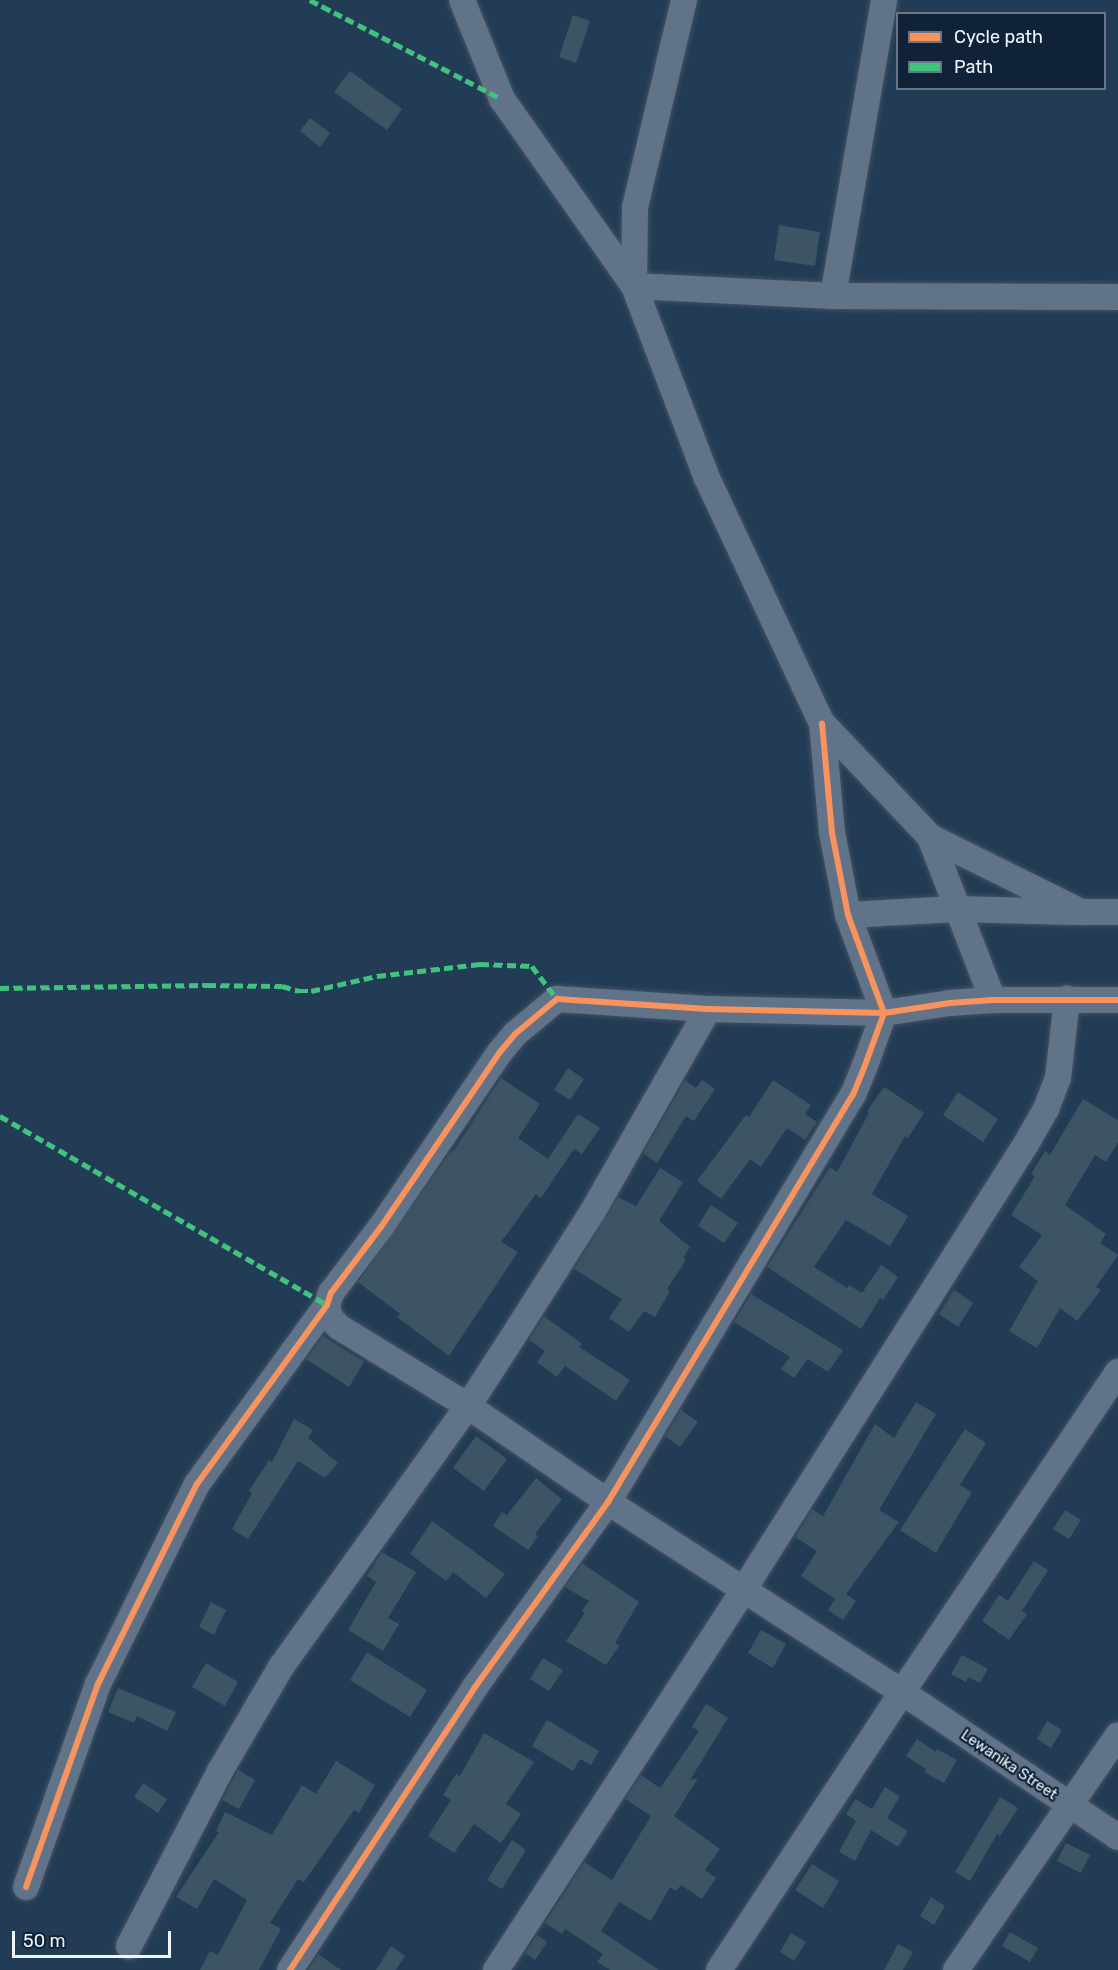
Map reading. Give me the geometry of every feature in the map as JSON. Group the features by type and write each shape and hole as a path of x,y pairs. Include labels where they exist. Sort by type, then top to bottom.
{"street":[{"path":"634,286 635,207 684,0"},
{"path":"833,296 884,0"},
{"path":"470,6 502,99 634,286 707,478 822,723 930,837 1081,912"},
{"path":"634,286 833,296 1118,297"},
{"path":"290,1970 475,1687 608,1502 853,1095 884,1013 848,915 832,833 822,723"},
{"path":"930,837 993,1000"},
{"path":"848,915 956,909 1118,912"},
{"path":"26,1887 98,1684 197,1484 327,1305 332,1293 381,1227 500,1052 515,1034 557,999 708,1010 884,1013 950,1003 993,1000 1118,1000"},
{"path":"495,1970 744,1589 1046,1109 1058,1078 1067,999"},
{"path":"129,1946 220,1771 281,1667 468,1406 593,1211 708,1010"},
{"name":"Lewanika Street","path":"327,1305 330,1318 339,1327 468,1406 608,1502 902,1692 1118,1836"},
{"path":"719,1970 902,1692 1118,1372"},
{"path":"959,1969 1118,1735"}],"building":[{"path":"573,15 590,21 576,63 559,57"},
{"path":"350,71 402,109 387,130 334,92"},
{"path":"310,118 330,133 320,147 300,131"},
{"path":"779,225 820,232 815,266 774,260"},
{"path":"568,1068 584,1079 570,1100 554,1090"},
{"path":"501,1078 540,1104 518,1138 548,1159 578,1114 600,1128 582,1154 574,1149 541,1198 536,1194 501,1242 518,1252 449,1356 397,1317 400,1314 358,1282 451,1151 453,1152"},
{"path":"685,1080 696,1088 702,1080 715,1089 694,1121 686,1116 657,1163 643,1153"},
{"path":"773,1080 811,1105 805,1114 817,1122 805,1140 787,1128 761,1167 750,1159 721,1199 697,1181 746,1115 749,1117"},
{"path":"884,1087 924,1113 908,1138 905,1136 872,1194 908,1216 890,1246 846,1220 814,1267 847,1288 849,1285 862,1293 881,1265 898,1277 883,1300 880,1298 861,1329 767,1267 830,1167 837,1172 869,1113 867,1111"},
{"path":"958,1092 998,1119 983,1142 943,1115"},
{"path":"1083,1099 1118,1120 1118,1142 1106,1162 1095,1155 1065,1205 1106,1234 1100,1243 1118,1255 1096,1287 1101,1290 1077,1321 1060,1308 1037,1348 1009,1331 1038,1281 1019,1267 1042,1235 1011,1215 1035,1176 1031,1174 1045,1151 1050,1155"},
{"path":"660,1168 683,1182 659,1221 690,1247 683,1258 686,1260 667,1289 670,1291 655,1317 644,1311 629,1332 609,1318 622,1299 574,1269 618,1197 636,1206"},
{"path":"711,1205 738,1223 724,1243 698,1226"},
{"path":"954,1290 973,1303 958,1327 939,1314"},
{"path":"751,1294 843,1350 828,1372 808,1359 794,1378 781,1369 790,1357 734,1322"},
{"path":"544,1316 582,1344 579,1347 630,1380 616,1401 565,1366 557,1377 537,1362 545,1351 529,1340"},
{"path":"323,1336 364,1362 349,1387 306,1359"},
{"path":"916,1402 936,1414 879,1510 899,1522 846,1594 856,1601 843,1620 828,1610 835,1599 801,1576 817,1551 795,1537 812,1509 823,1516 875,1424 894,1438"},
{"path":"681,1410 698,1422 680,1447 665,1436"},
{"path":"294,1419 313,1430 308,1438 338,1463 325,1478 298,1461 248,1539 232,1529 252,1493 249,1491 269,1460 272,1462"},
{"path":"965,1429 986,1443 960,1485 972,1492 936,1553 900,1530"},
{"path":"476,1436 507,1459 484,1491 453,1468"},
{"path":"536,1478 562,1499 535,1534 538,1536 528,1550 493,1526 502,1512 507,1515"},
{"path":"1065,1510 1081,1520 1069,1539 1053,1529"},
{"path":"432,1521 505,1574 486,1598 453,1572 446,1581 410,1554"},
{"path":"382,1552 416,1572 388,1618 399,1624 383,1651 348,1630 376,1582 367,1576"},
{"path":"1034,1561 1048,1570 1022,1611 1027,1614 1009,1640 982,1621 999,1595 1008,1601"},
{"path":"582,1563 639,1602 615,1643 619,1646 606,1665 566,1641 585,1613 582,1611 589,1601 565,1587"},
{"path":"211,1602 226,1610 214,1635 199,1627"},
{"path":"761,1630 786,1644 773,1668 748,1653"},
{"path":"367,1652 427,1690 410,1717 350,1680"},
{"path":"962,1655 988,1669 980,1683 968,1677 966,1682 951,1674"},
{"path":"543,1658 563,1670 549,1691 530,1679"},
{"path":"206,1663 238,1682 225,1706 192,1687"},
{"path":"118,1688 176,1712 167,1731 137,1716 134,1723 108,1712"},
{"path":"706,1704 728,1718 690,1780 698,1778 674,1816 720,1849 705,1870 716,1878 702,1899 681,1885 676,1891 670,1887 651,1921 619,1902 601,1931 659,1970 610,1970 597,1962 603,1954 565,1929 562,1934 545,1923 584,1862 612,1880 651,1816 625,1799 641,1775 660,1788 699,1731 692,1727"},
{"path":"547,1720 599,1751 591,1765 580,1759 573,1771 532,1746"},
{"path":"1047,1721 1062,1730 1051,1748 1037,1739"},
{"path":"484,1733 534,1762 506,1804 521,1814 501,1843 474,1824 454,1853 428,1836 451,1800 443,1795 456,1774 460,1776"},
{"path":"917,1739 936,1752 937,1749 957,1760 944,1783 924,1772 926,1769 906,1756"},
{"path":"336,1761 375,1785 359,1813 354,1810 304,1882 298,1879 270,1923 281,1929 259,1970 200,1970 210,1951 218,1955 247,1900 214,1879 197,1909 176,1897 219,1832 216,1831 225,1812 272,1835 302,1785 316,1794"},
{"path":"238,1770 255,1780 239,1809 222,1800"},
{"path":"143,1783 167,1799 158,1813 134,1797"},
{"path":"885,1787 900,1796 887,1818 908,1831 898,1847 871,1830 855,1861 839,1852 856,1821 846,1814 855,1799 872,1809"},
{"path":"1000,1797 1018,1808 1000,1836 997,1834 970,1881 955,1872"},
{"path":"512,1840 526,1850 502,1889 487,1880"},
{"path":"1066,1843 1090,1855 1081,1873 1057,1861"},
{"path":"812,1864 839,1881 823,1908 795,1890"},
{"path":"931,1897 945,1906 934,1925 920,1916"},
{"path":"1010,1932 1038,1948 1030,1962 1002,1946"},
{"path":"791,1933 806,1942 794,1961 780,1952"},
{"path":"537,1935 547,1942 535,1960 525,1953"},
{"path":"898,1944 913,1952 903,1970 884,1970"},
{"path":"391,1946 405,1956 396,1970 376,1970"},
{"path":"318,1954 341,1970 308,1970"}],"marked path":[{"path":"310,0 502,99"},
{"path":"0,988 207,985 282,986 299,991 311,991 377,976 480,964 532,966 557,999"},
{"path":"0,1116 327,1305"}],"cycle path":[{"path":"290,1970 475,1687 608,1502 853,1095 884,1013 848,915 832,833 822,723"},
{"path":"26,1887 98,1684 197,1484 327,1305 331,1293 381,1227 500,1052 515,1034 557,999 708,1009 884,1013 950,1003 993,1000 1118,1000"}]}
